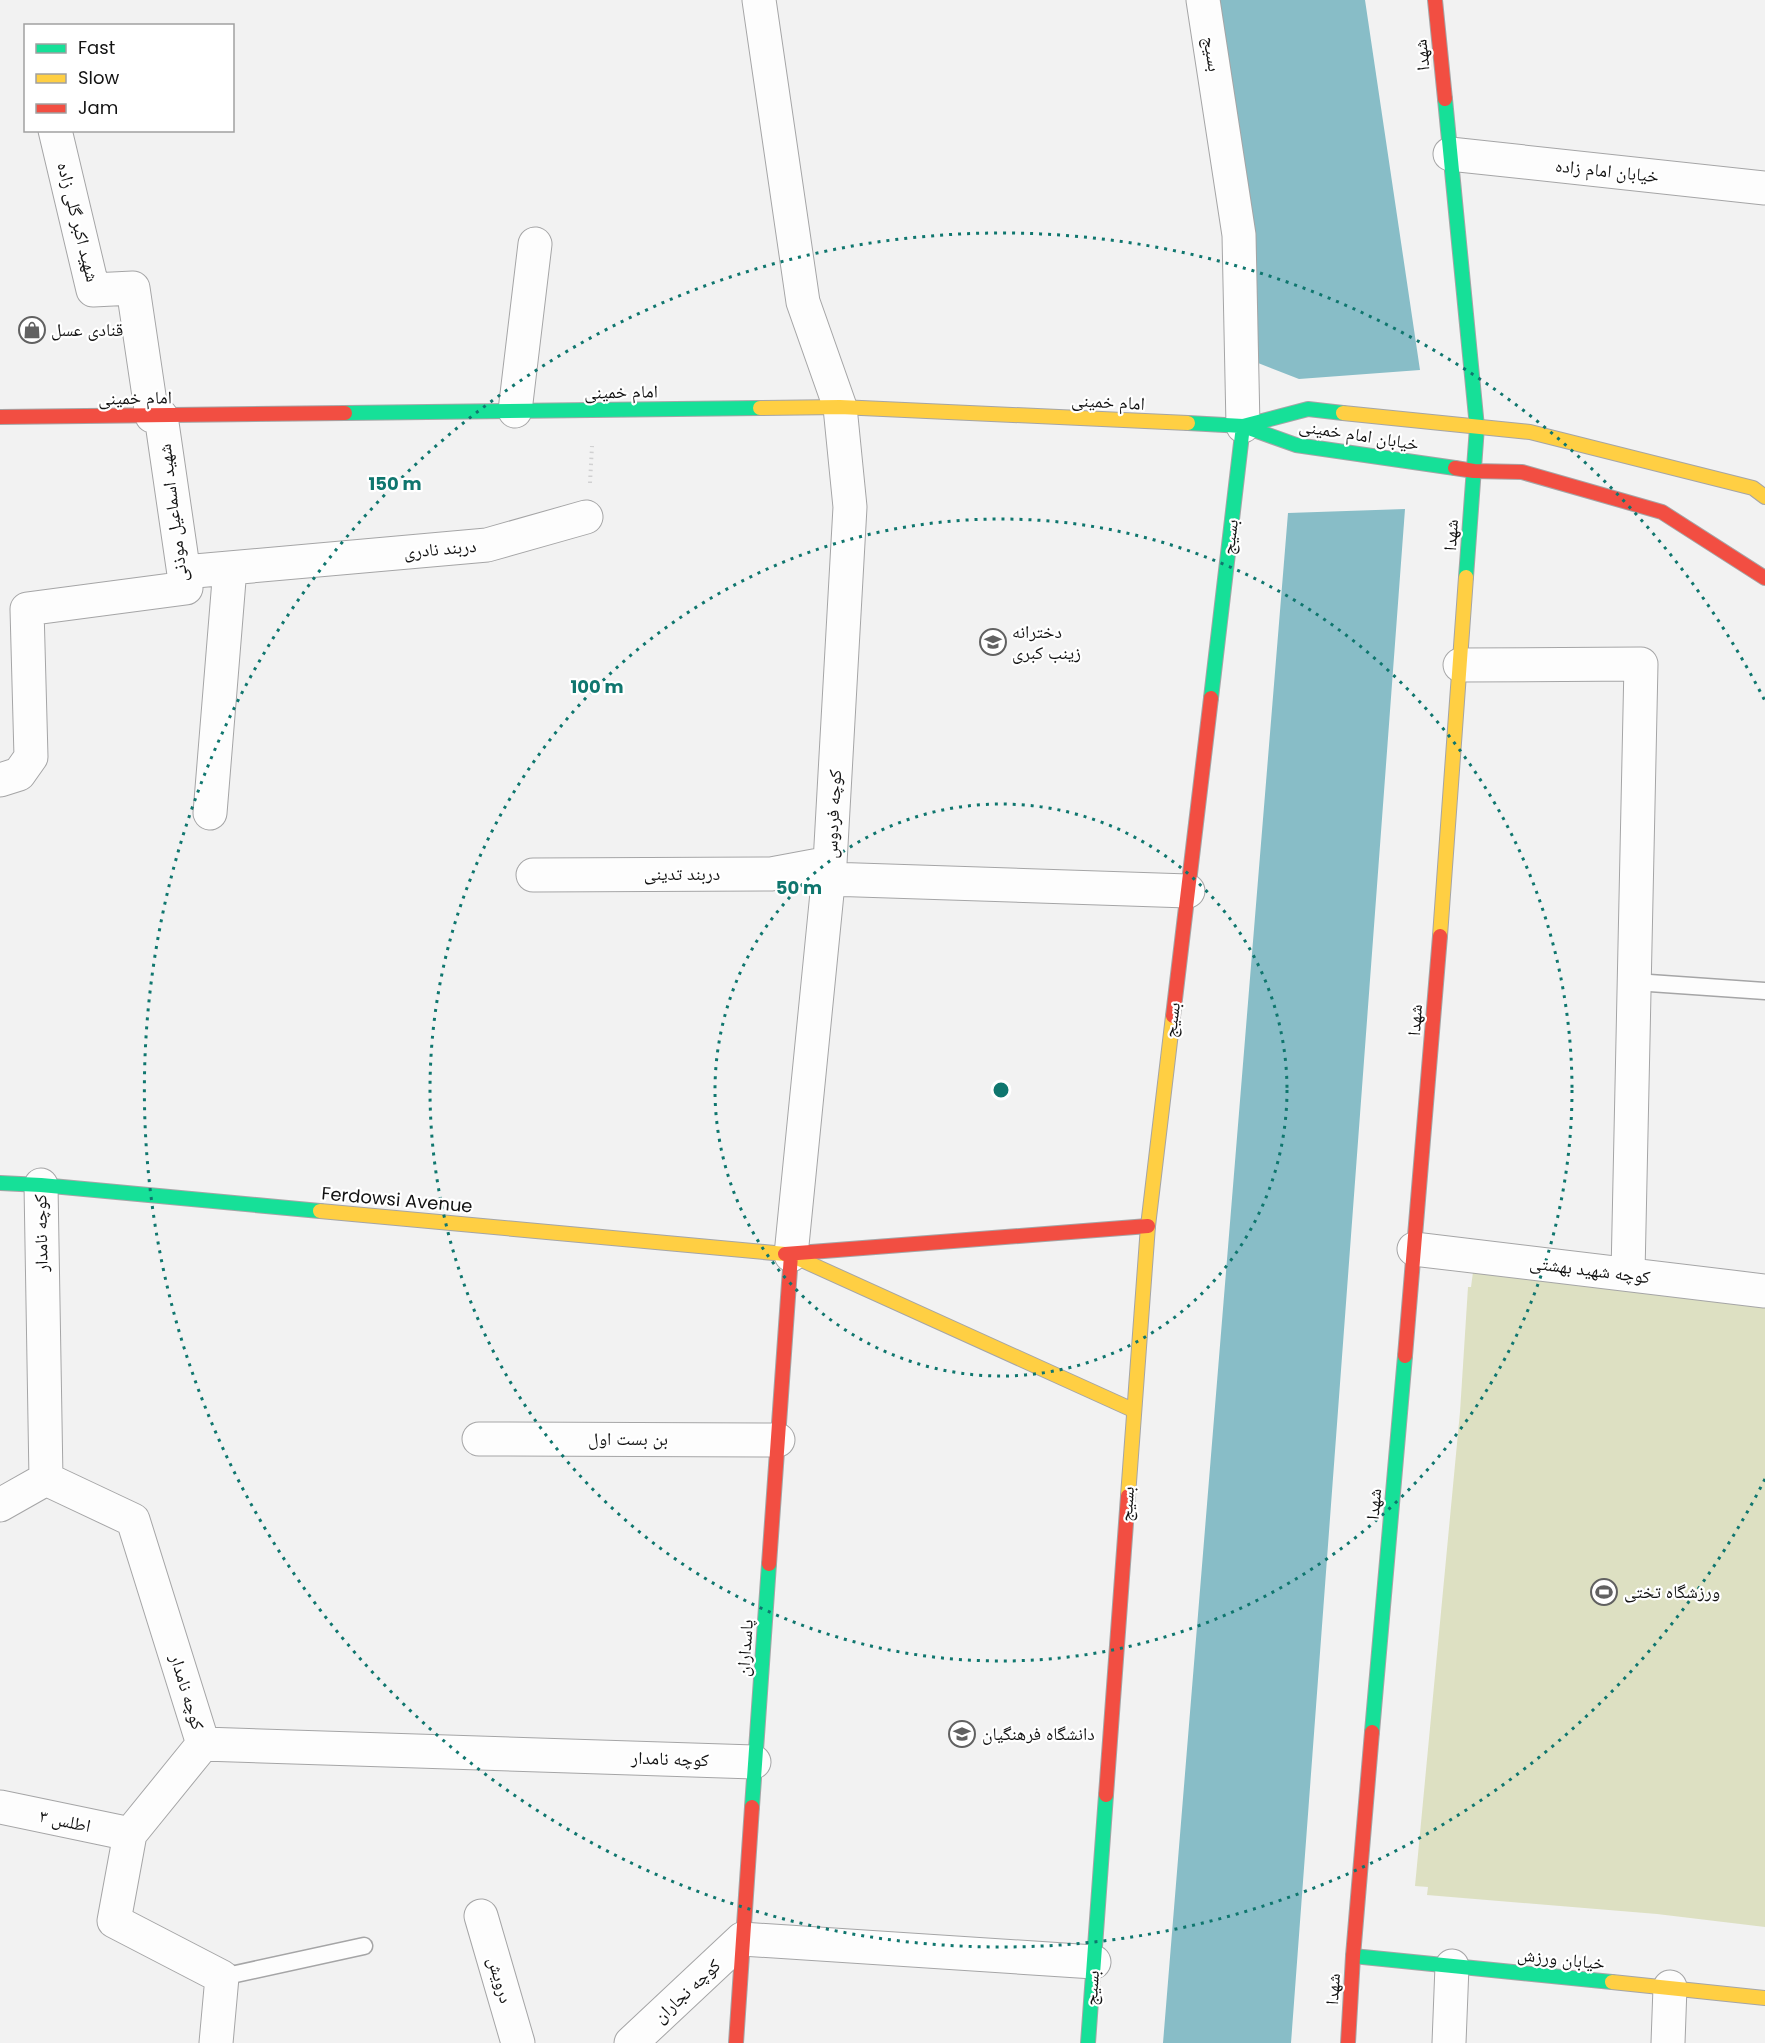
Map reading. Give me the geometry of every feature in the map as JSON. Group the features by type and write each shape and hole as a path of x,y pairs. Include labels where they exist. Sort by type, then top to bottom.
{"street":[{"name":"کوچه فردوس","path":"759,0 803,302 840,407 850,507 829,871 791,1255"},
{"name":"بسیج","path":"1088,2043 1148,1226 1243,426 1239,235 1203,0"},
{"name":"شهدا","path":"1348,2043 1353,1956 1414,1249 1477,427 1435,0"},
{"name":"شهید اکبر گلی زاده","path":"55,132 93,290 134,288 156,416"},
{"name":"خیابان امام زاده","path":"1450,154 1765,188"},
{"path":"515,411 535,244"},
{"name":"امام خمینی","path":"0,417 840,407 1243,426"},
{"name":"خیابان امام خمینی","path":"1243,426 1308,409 1530,432 1753,489 1765,496"},
{"name":"شهید اسماعیل موذنی","path":"0,780 19,774 31,757 27,609 186,588 156,416"},
{"name":"خیابان امام خمینی","path":"1243,426 1296,445 1474,471 1522,472 1662,512 1765,578"},
{"name":"دربند نادری","path":"184,572 488,545 586,517"},
{"path":"210,813 230,568"},
{"path":"1460,665 1641,664 1628,1274"},
{"name":"دربند تدینی","path":"533,875 771,874 829,871 1188,891"},
{"name":"Ferdowsi Avenue","path":"0,1183 791,1255"},
{"name":"کوچه نامدار","path":"41,1185 46,1479 133,1520 203,1744 754,1762"},
{"path":"791,1255 1148,1226"},
{"name":"کوچه شهید بهشتی","path":"1414,1249 1765,1291"},
{"path":"791,1255 1133,1410"},
{"name":"پاسداران","path":"736,2043 791,1255"},
{"name":"بن بست اول","path":"479,1439 778,1440"},
{"path":"0,1504 46,1479"},
{"path":"203,1744 130,1834 114,1922 222,1977 216,2043"},
{"name":"اطلس ۳","path":"0,1807 130,1834"},
{"name":"درویش","path":"481,1916 518,2043"},
{"path":"742,1939 1094,1962"},
{"name":"کوچه نجاران","path":"631,2043 742,1939"},
{"name":"خیابان ورزش","path":"1353,1956 1765,1998"},
{"path":"1449,2043 1452,1966"},
{"path":"1668,2043 1670,1987"}],"lane":[{"path":"1635,982 1765,991"},
{"path":"222,1977 364,1946"}],"path":[{"path":"586,517 592,471 592,410"}],"green space":[{"name":"ورزشگاه تختی","path":"1473,1272 1765,1298 1765,1927 1657,1914 1427,1895 1428,1887 1415,1886 1460,1412 1468,1287 1471,1287"}],"water":[{"path":"1217,0 1365,0 1420,370 1299,379 1253,361"},
{"path":"1405,509 1291,2043 1163,2043 1288,513"}],"traffic: fast":[{"path":"1445,99 1477,427 1466,577"},
{"path":"345,413 760,408"},
{"path":"1343,413 1308,409 1243,426 1296,445 1455,468"},
{"path":"1188,423 1243,426 1211,698"},
{"path":"0,1183 320,1211"},
{"path":"1372,1732 1405,1356"},
{"path":"752,1807 769,1564"},
{"path":"1088,2043 1106,1795"},
{"path":"1353,1956 1612,1982"}],"traffic: slow":[{"path":"760,408 840,407 1188,423"},
{"path":"1343,413 1530,432 1753,488 1765,497"},
{"path":"1440,936 1466,577"},
{"path":"1128,1496 1148,1226 1173,1016"},
{"path":"320,1211 785,1254"},
{"path":"793,1256 1133,1410"},
{"path":"1612,1982 1765,1998"}],"traffic: jam":[{"path":"1435,0 1445,99"},
{"path":"0,417 345,413"},
{"path":"1455,468 1474,471 1522,472 1662,512 1765,578"},
{"path":"1173,1016 1211,698"},
{"path":"1405,1356 1440,936"},
{"path":"785,1254 1148,1226"},
{"path":"769,1564 791,1255"},
{"path":"1106,1795 1128,1496"},
{"path":"1348,2043 1372,1732"},
{"path":"736,2043 752,1807"}],"place":[{"name":"قنادی عسل","path":"32,330"},
{"name":"دخترانه زینب کبری","path":"993,642"},
{"name":"ورزشگاه تختی","path":"1604,1592"},
{"name":"دانشگاه فرهنگیان","path":"962,1734"}]}
